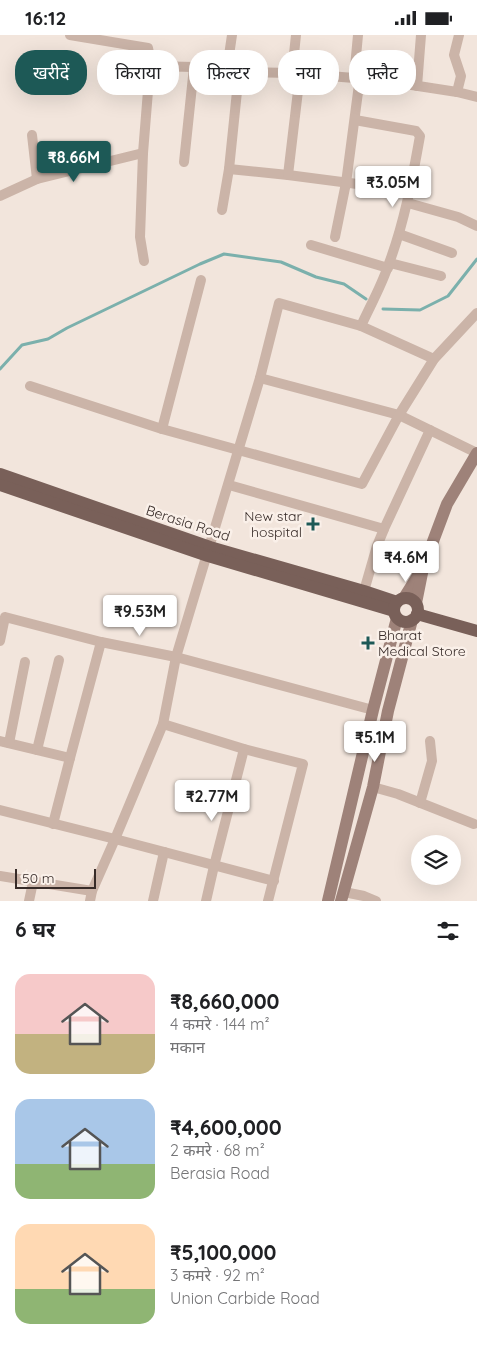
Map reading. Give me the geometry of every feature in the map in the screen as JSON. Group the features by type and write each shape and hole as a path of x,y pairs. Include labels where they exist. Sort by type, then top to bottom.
{"main road":[{"name":"Berasia Road","path":"0,474 209,551 364,591 405,609"},
{"name":"Berasia Road","path":"0,485 209,551 477,631"}],"street":[{"path":"70,35 148,48 148,50"},
{"path":"230,50 232,35"},
{"path":"296,35 296,50"},
{"path":"358,35 358,50"},
{"path":"421,35 417,85 477,97"},
{"path":"457,92 461,76 454,55 459,35"},
{"path":"144,261 140,237 143,153 148,95"},
{"path":"184,162 191,95"},
{"path":"222,210 236,95"},
{"path":"288,175 294,95"},
{"path":"335,237 346,183 355,120 356,95"},
{"path":"355,120 416,131 420,136 411,191 399,235 389,265 361,326"},
{"path":"32,135 36,179"},
{"path":"0,196 36,179 143,153"},
{"path":"228,169 411,191"},
{"path":"408,203 458,217 477,226"},
{"path":"399,235 452,253"},
{"path":"311,245 441,276"},
{"path":"162,429 201,279"},
{"path":"0,876 91,896 163,724 176,657 229,485 260,378 279,303 361,326 434,359"},
{"path":"30,386 162,429 362,484 399,415 434,359 477,313"},
{"path":"260,378 399,415 477,453 447,505 405,609 373,710 328,901"},
{"path":"364,591 384,529 430,430"},
{"path":"229,485 384,529"},
{"path":"376,901 364,897 342,896 373,787 405,609"},
{"path":"0,641 5,617 101,642 176,657 373,710"},
{"path":"54,824 101,642"},
{"path":"37,750 59,660"},
{"path":"25,662 4,742 70,758"},
{"path":"163,724 244,749 302,764 268,901"},
{"path":"420,803 432,761 430,741"},
{"path":"206,901 244,749"},
{"path":"373,787 474,824"},
{"path":"0,810 274,881"},
{"path":"153,901 164,852"},
{"path":"29,901 33,882"}],"waterway":[{"path":"0,369 22,345 48,339 67,328 224,254 281,262 316,277 344,284 366,299"},
{"path":"383,309 420,310 448,296 477,259"}],"place":[{"name":"New star hospital","path":"313,524"},
{"name":"Bharat Medical Store","path":"368,643"}]}
